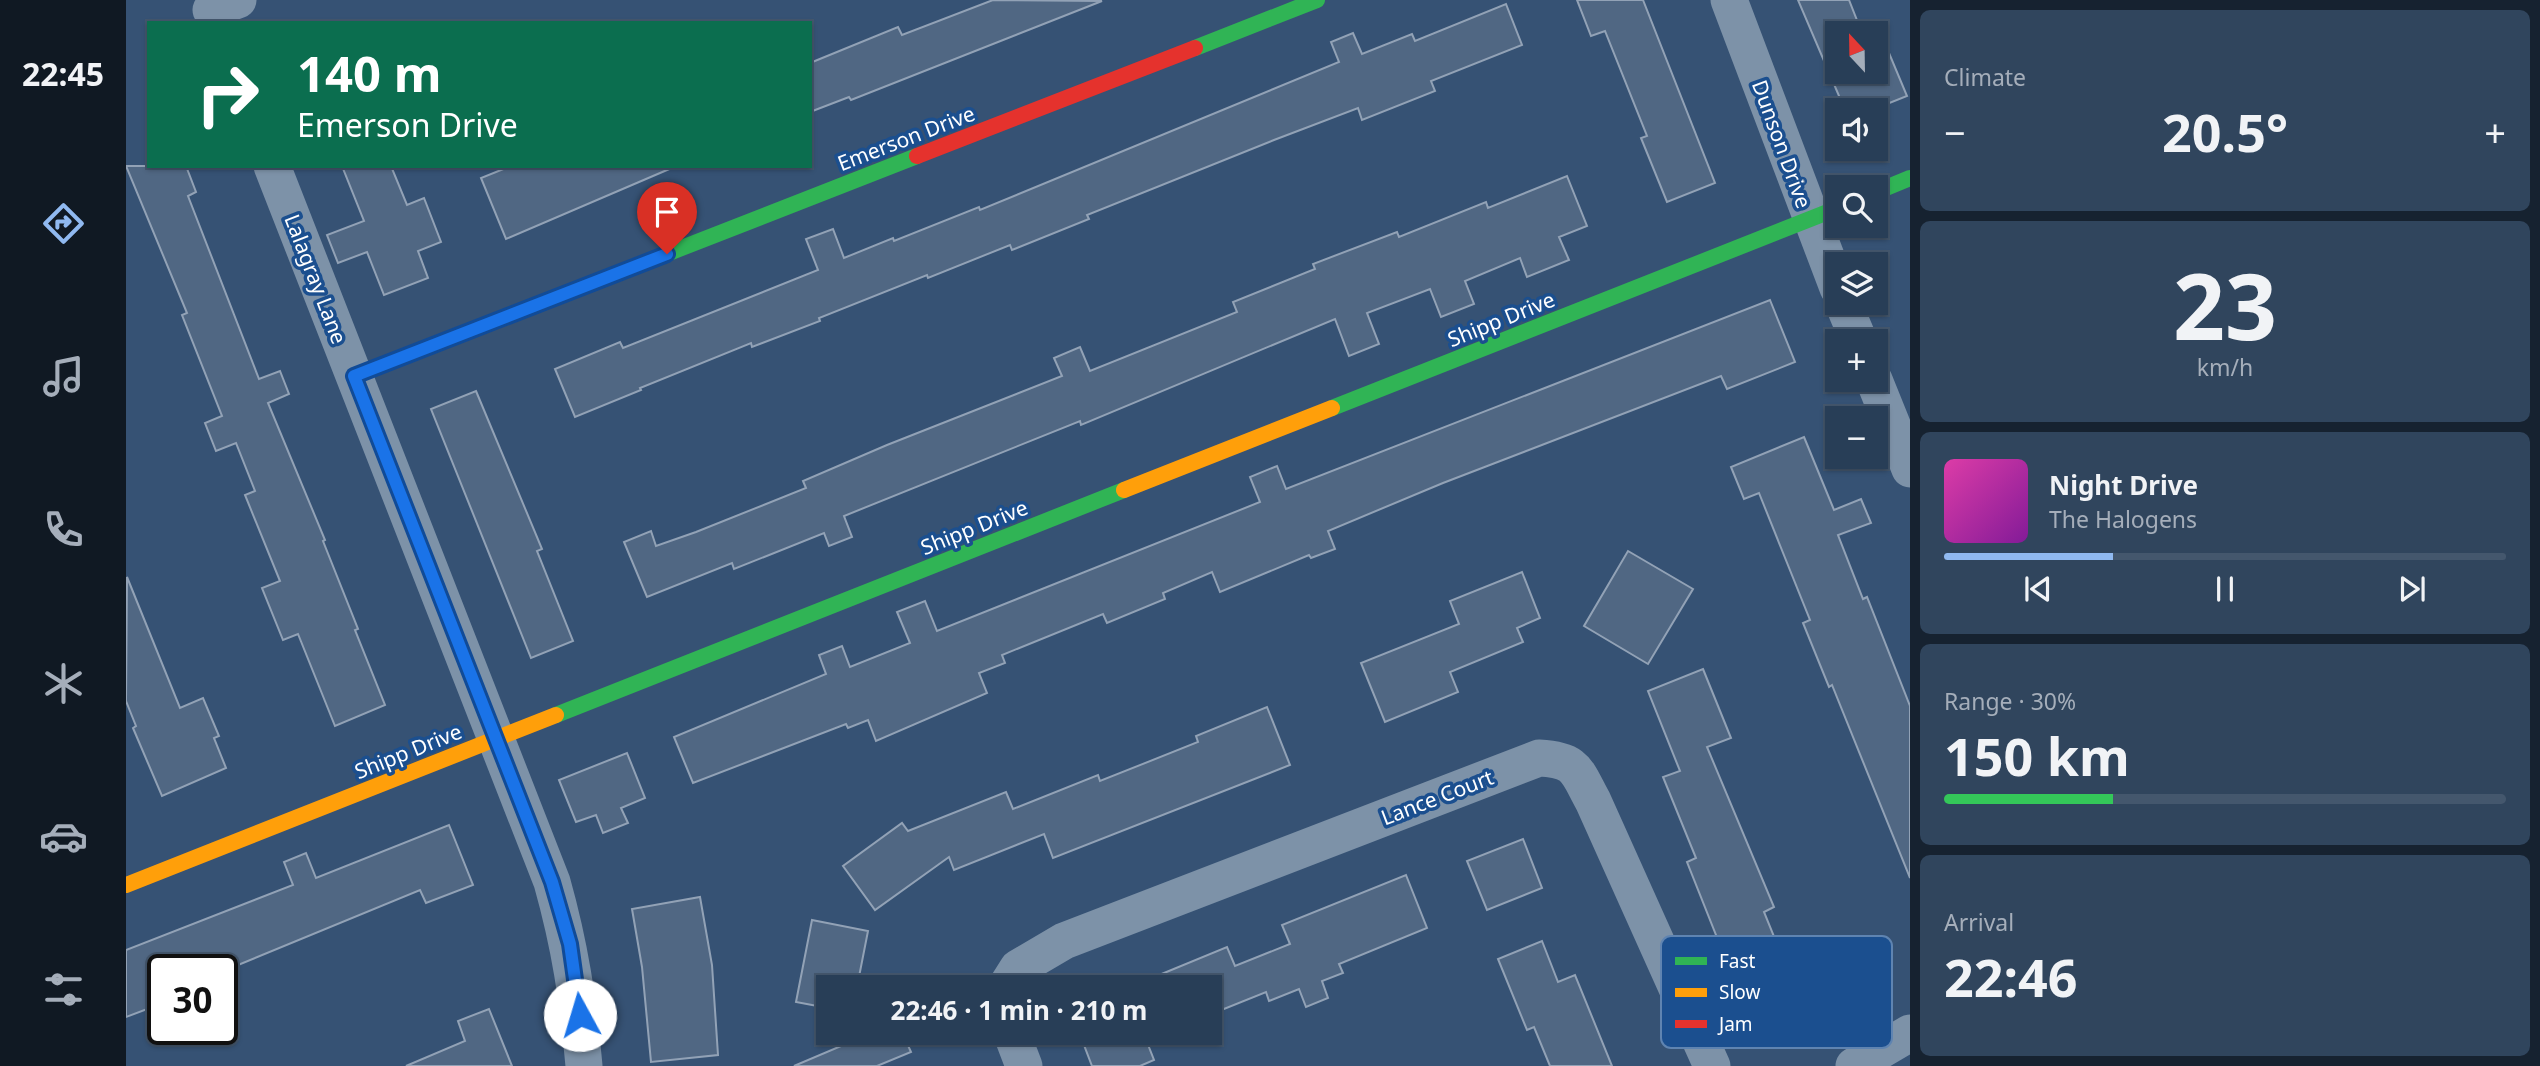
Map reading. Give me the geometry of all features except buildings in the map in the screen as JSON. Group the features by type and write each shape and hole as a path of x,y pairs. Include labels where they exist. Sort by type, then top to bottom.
{"street":[{"name":"Emerson Drive","path":"354,376 1317,0"},
{"name":"Dunson Drive","path":"1729,0 1824,214 1831,252"},
{"name":"Lalagray Lane","path":"273,168 552,882 570,944 584,1066"},
{"path":"1888,187 1910,178"},
{"name":"Shipp Drive","path":"129,876 497,739 1824,214"},
{"path":"1879,392 1910,469"},
{"name":"Lance Court","path":"1014,975 1018,968 1063,941 1539,758 1563,759 1576,770 1593,801 1661,952"},
{"path":"1892,1043 1910,1033"},
{"path":"1016,1045 1024,1066"},
{"name":"Lance Court","path":"1704,1048 1712,1066"},
{"path":"1853,1066 1884,1048"}],"traffic: fast":[{"path":"1195,48 1317,0"},
{"path":"354,376 917,156"},
{"path":"1888,187 1910,178"},
{"path":"1332,408 1825,213"},
{"path":"556,715 1124,490"}],"traffic: slow":[{"path":"1124,490 1332,408"},
{"path":"126,885 556,715"}],"traffic: jam":[{"path":"917,156 1195,48"}],"route":[{"path":"580,1015 570,944 552,882 354,376 667,254"}]}
